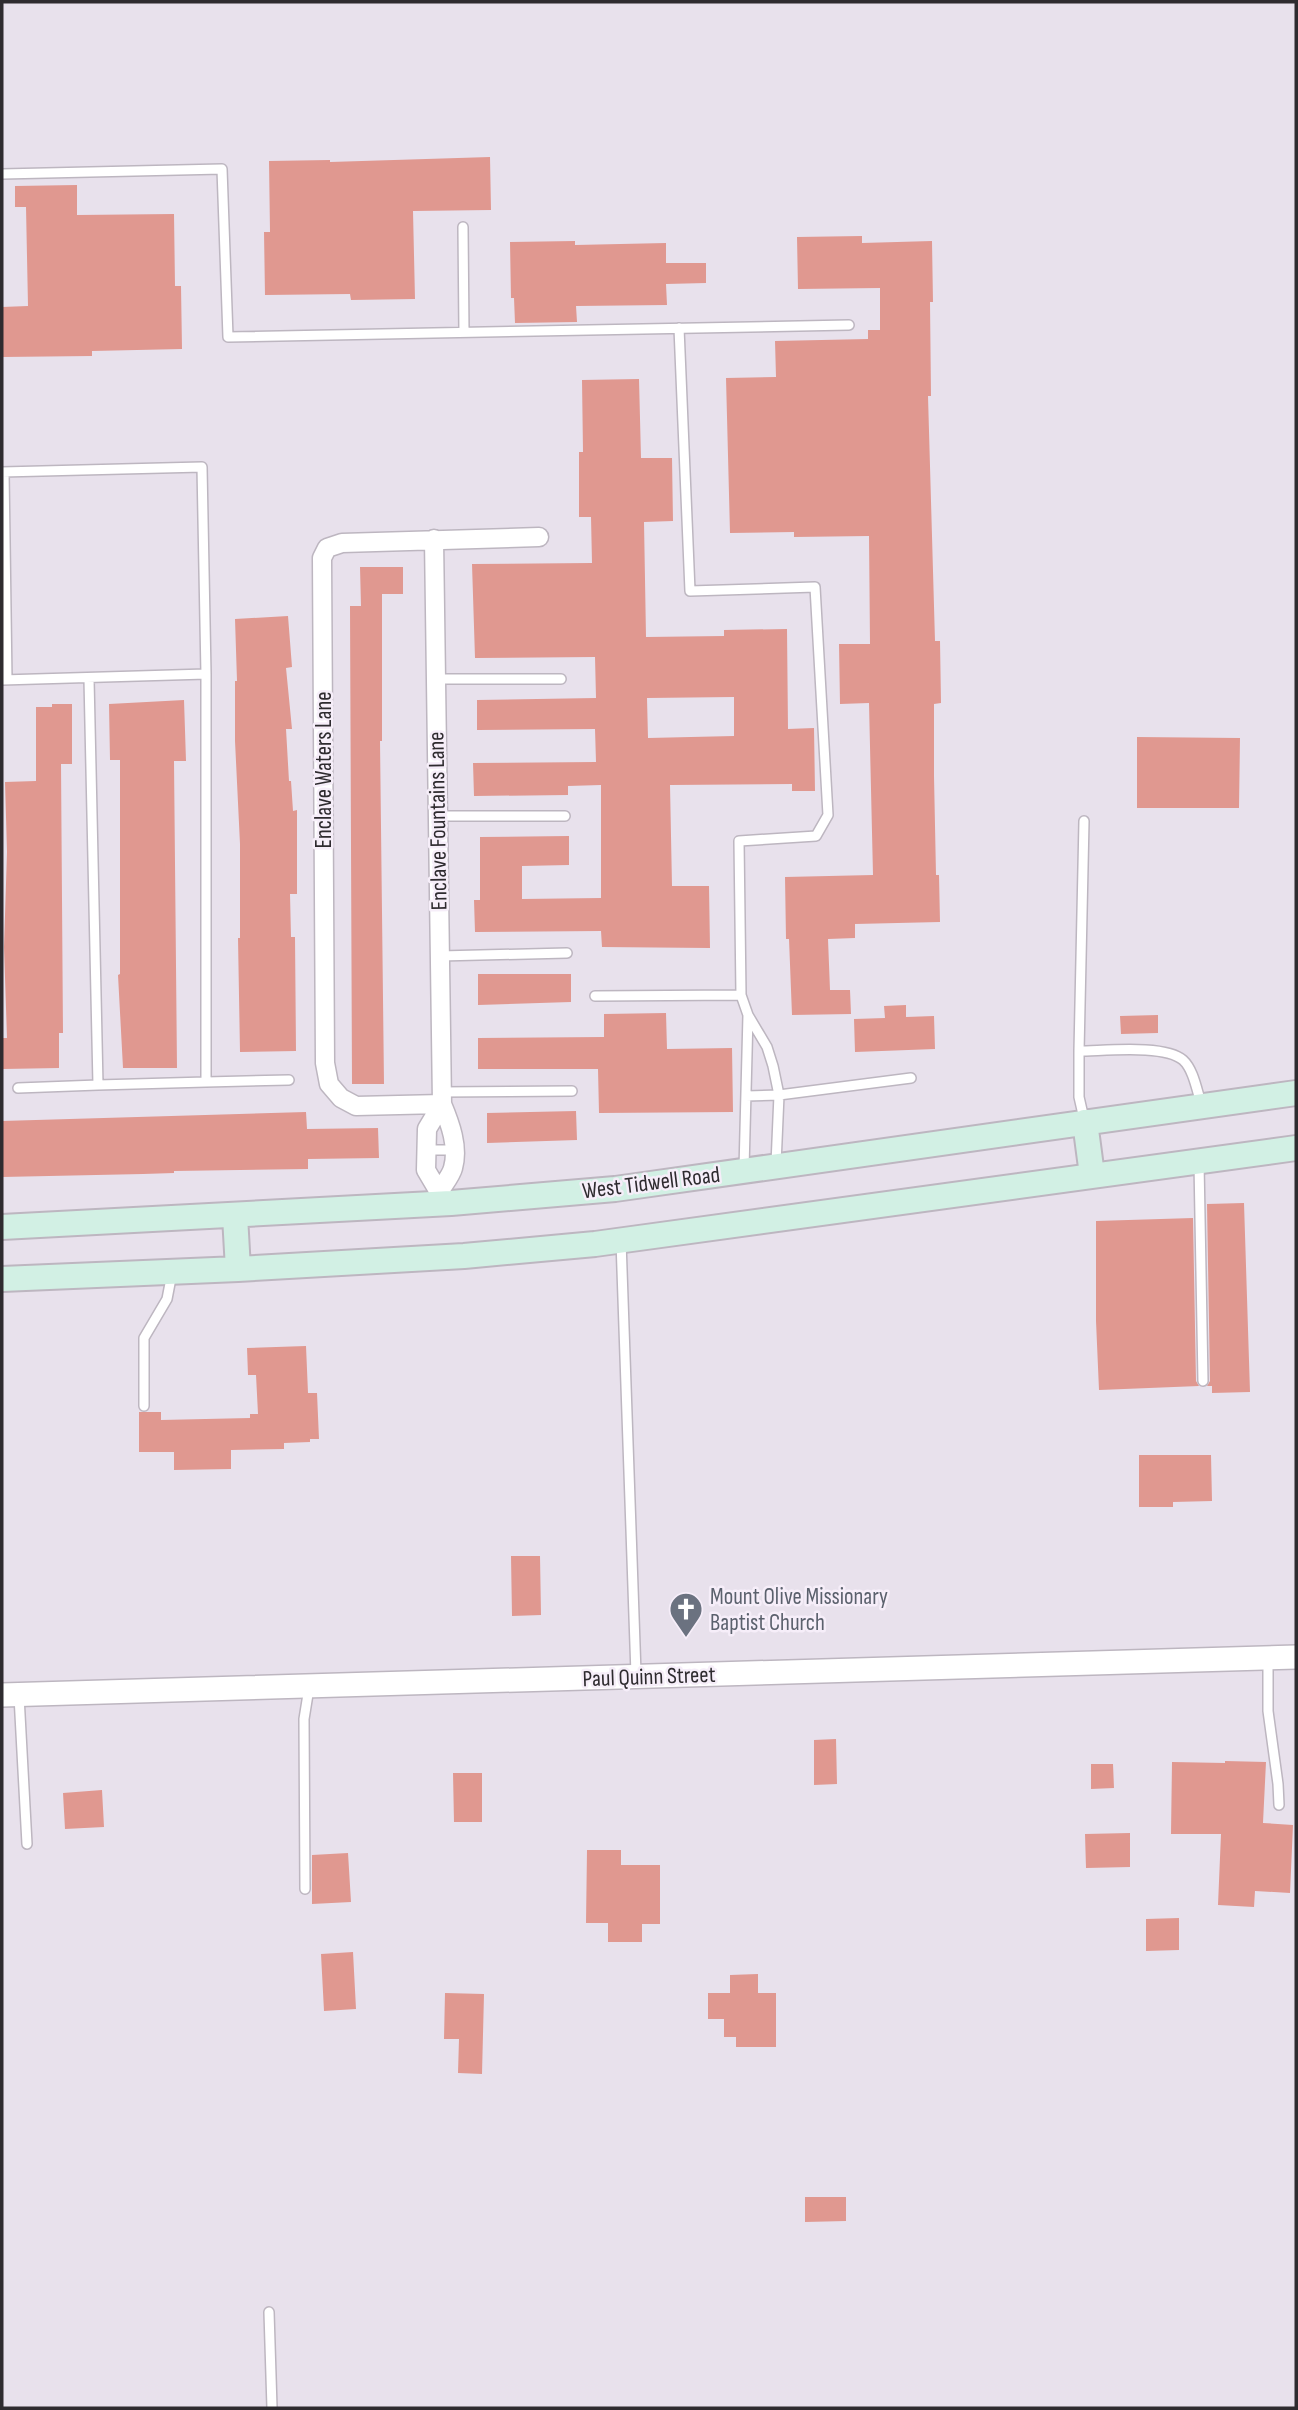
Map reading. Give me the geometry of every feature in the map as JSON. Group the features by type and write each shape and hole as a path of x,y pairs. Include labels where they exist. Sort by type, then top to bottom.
{"main road":[{"name":"West Tidwell Road","path":"2,1227 235,1216 439,1198 615,1189 1296,1093"},
{"path":"1085,1122 1092,1175"},
{"path":"2,1279 464,1256 621,1241 1296,1148"},
{"path":"235,1216 238,1269"}],"street":[{"name":"Enclave Waters Lane","path":"441,1098 356,1106 341,1098 329,1084 325,1063 322,558 327,548 342,543 539,537"},
{"name":"Enclave Fountains Lane","path":"434,539 441,1098 452,1129 453,1150 453,1168 439,1198"},
{"name":"Enclave Fountains Lane","path":"439,1198 426,1170 426,1150 427,1129 441,1098"},
{"name":"Paul Quinn Street","path":"10,1695 1296,1657"}],"lane":[{"path":"2,174 222,169 228,337 849,325"},
{"path":"463,227 464,332"},
{"path":"679,328 690,590 815,587 828,815 816,836 739,841 741,995 748,1015 767,1047 779,1095 776,1166"},
{"path":"206,674 4,680 3,472 202,467 206,674 206,1082"},
{"path":"89,679 98,1085"},
{"path":"436,679 561,679"},
{"path":"437,816 565,816"},
{"path":"1084,821 1079,1097 1085,1122"},
{"path":"439,956 567,953"},
{"path":"595,996 741,995"},
{"path":"744,1171 748,1015"},
{"path":"1079,1051 1152,1051 1170,1054 1183,1060 1193,1076 1202,1108"},
{"path":"746,1096 779,1095 911,1078"},
{"path":"18,1088 289,1080"},
{"path":"441,1098 572,1091"},
{"path":"426,1150 453,1150"},
{"path":"1199,1161 1203,1381"},
{"path":"621,1241 636,1676"},
{"path":"144,1406 144,1338 167,1299 173,1272"},
{"path":"1268,1657 1268,1711 1279,1784 1279,1805"},
{"path":"305,1889 304,1719 309,1686"},
{"path":"10,1695 27,1844"},
{"path":"270,2312 272,2408"}],"building":[{"path":"490,157 491,210 413,211 415,299 351,300 350,294 265,295 264,232 270,232 269,161 330,162"},
{"path":"77,185 77,215 174,214 175,286 181,286 182,349 92,351 92,356 2,357 2,307 28,306 26,207 15,207 15,186"},
{"path":"862,236 862,243 932,241 931,396 928,396 935,641 940,641 941,703 934,704 934,776 940,922 855,924 855,938 828,939 830,990 850,990 851,1014 792,1015 789,939 786,939 785,877 873,875 869,703 840,704 839,644 870,644 869,536 794,537 794,532 730,533 726,378 776,377 775,341 868,339 868,330 880,330 880,288 798,289 797,237"},
{"path":"575,241 575,245 666,243 666,263 706,263 706,283 666,284 667,305 576,306 577,322 515,323 514,298 511,298 510,242"},
{"path":"639,379 641,458 672,458 673,521 644,522 646,637 724,636 724,630 787,629 788,729 814,728 815,791 792,791 792,784 670,785 672,886 709,886 710,948 602,947 601,931 475,932 474,900 480,900 480,837 569,836 569,865 522,866 522,899 601,898 601,785 568,786 568,795 474,796 473,763 596,762 595,729 477,730 477,700 596,698 595,657 475,658 472,564 592,563 591,517 579,517 579,452 583,452 582,380","holes":["734,697 734,736 648,738 647,698"]},
{"path":"360,567 403,567 403,594 382,594 380,741 384,1084 352,1084 350,606 361,606"},
{"path":"288,616 292,667 286,668 292,729 286,729 293,811 297,810 297,894 290,894 291,937 295,937 296,1051 240,1052 240,844 235,741 235,619"},
{"path":"184,700 186,761 174,761 177,1068 123,1068 118,975 120,760 110,760 109,704"},
{"path":"52,704 72,704 72,764 61,764 63,1033 59,1033 59,1068 3,1069 2,1038 7,1038 4,947 7,852 5,782 36,781 36,707 52,707"},
{"path":"1137,737 1240,738 1239,808 1137,808"},
{"path":"478,974 571,974 571,1002 478,1005"},
{"path":"906,1005 906,1017 934,1016 935,1049 855,1052 854,1019 885,1018 884,1006"},
{"path":"666,1013 667,1049 732,1048 733,1112 599,1113 598,1069 478,1069 478,1038 604,1037 604,1014"},
{"path":"1158,1015 1158,1033 1121,1034 1120,1016"},
{"path":"576,1111 577,1140 487,1143 487,1113"},
{"path":"306,1112 307,1129 378,1128 379,1158 308,1159 308,1169 2,1177 2,1121"},
{"path":"1244,1203 1250,1392 1212,1393 1212,1386 1207,1386 1210,1381 1207,1204"},
{"path":"1193,1218 1196,1381 1199,1386 1099,1390 1096,1221"},
{"path":"306,1346 308,1393 317,1393 319,1439 284,1443 284,1449 231,1450 231,1469 174,1470 174,1452 139,1452 139,1412 161,1412 161,1420 250,1418 250,1414 258,1414 256,1375 248,1375 247,1348"},
{"path":"1139,1455 1211,1455 1212,1501 1173,1502 1173,1507 1139,1507"},
{"path":"511,1556 540,1556 541,1615 512,1616"},
{"path":"836,1739 837,1784 814,1785 814,1740"},
{"path":"1172,1762 1266,1762 1263,1823 1293,1825 1290,1893 1255,1891 1254,1907 1218,1905 1221,1834 1171,1834"},
{"path":"1091,1764 1113,1764 1114,1788 1091,1789"},
{"path":"453,1773 482,1773 482,1822 454,1822"},
{"path":"102,1790 104,1827 65,1829 63,1793"},
{"path":"1130,1833 1130,1867 1086,1868 1085,1834"},
{"path":"587,1850 621,1850 621,1865 660,1865 660,1924 642,1924 642,1942 608,1942 608,1923 586,1923"},
{"path":"348,1853 351,1902 312,1904 312,1855"},
{"path":"1179,1918 1179,1950 1146,1951 1146,1919"},
{"path":"353,1952 356,2009 324,2011 321,1954"},
{"path":"758,1974 758,1993 776,1993 776,2047 736,2047 736,2037 724,2037 724,2019 708,2019 708,1993 730,1993 730,1975"},
{"path":"445,1993 484,1994 482,2074 458,2073 459,2039 444,2039"},
{"path":"805,2197 846,2197 846,2221 805,2222"}],"place":[{"name":"Mount Olive Missionary Baptist Church","path":"686,1639"}]}
